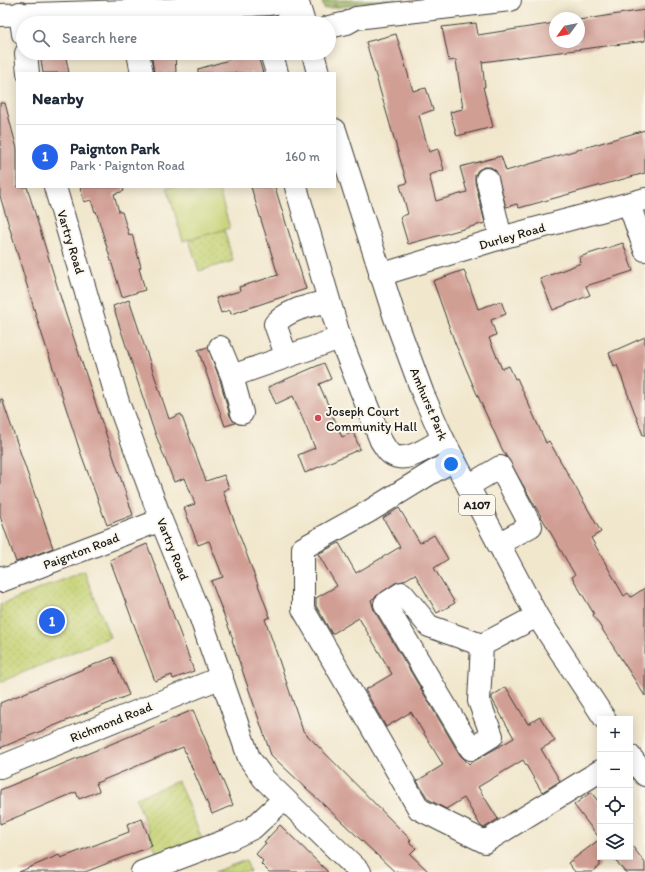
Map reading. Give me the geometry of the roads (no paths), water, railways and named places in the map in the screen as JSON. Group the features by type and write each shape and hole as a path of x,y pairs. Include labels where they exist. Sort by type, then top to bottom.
{"street":[{"path":"336,25 347,23 356,18 510,0"},
{"path":"143,16 268,4 297,13"},
{"path":"27,60 28,72"},
{"path":"139,60 142,72"},
{"path":"273,60 277,72"},
{"path":"315,60 318,72"},
{"name":"Amhurst Park","path":"336,133 380,275 423,394 443,439 537,616 603,716"},
{"path":"488,179 501,238"},
{"name":"Vartry Road","path":"55,188 118,402 162,520 199,613 249,758 264,780 360,872"},
{"path":"296,188 340,338 381,442 390,454 400,458 414,454 443,439"},
{"path":"637,202 645,250"},
{"name":"Durley Road","path":"380,275 501,238 637,202"},
{"path":"286,355 275,324 281,317 289,313 328,301"},
{"path":"232,376 286,355 340,338"},
{"path":"220,347 232,376 242,413"},
{"path":"454,460 368,512 303,548 304,609 419,809 485,842 597,773"},
{"path":"468,486 500,468 531,526 498,544"},
{"name":"Paignton Road","path":"1,579 162,520"},
{"path":"482,645 479,701 492,736 471,749 385,604 402,593 429,626 482,645 537,616"},
{"name":"Richmond Road","path":"0,767 222,677"},
{"path":"633,760 645,775"},
{"path":"142,872 230,840 253,828 284,799"}],"place":[{"name":"Joseph Court Community Hall","path":"318,418"},
{"name":"Paignton Park","path":"52,621"}]}
